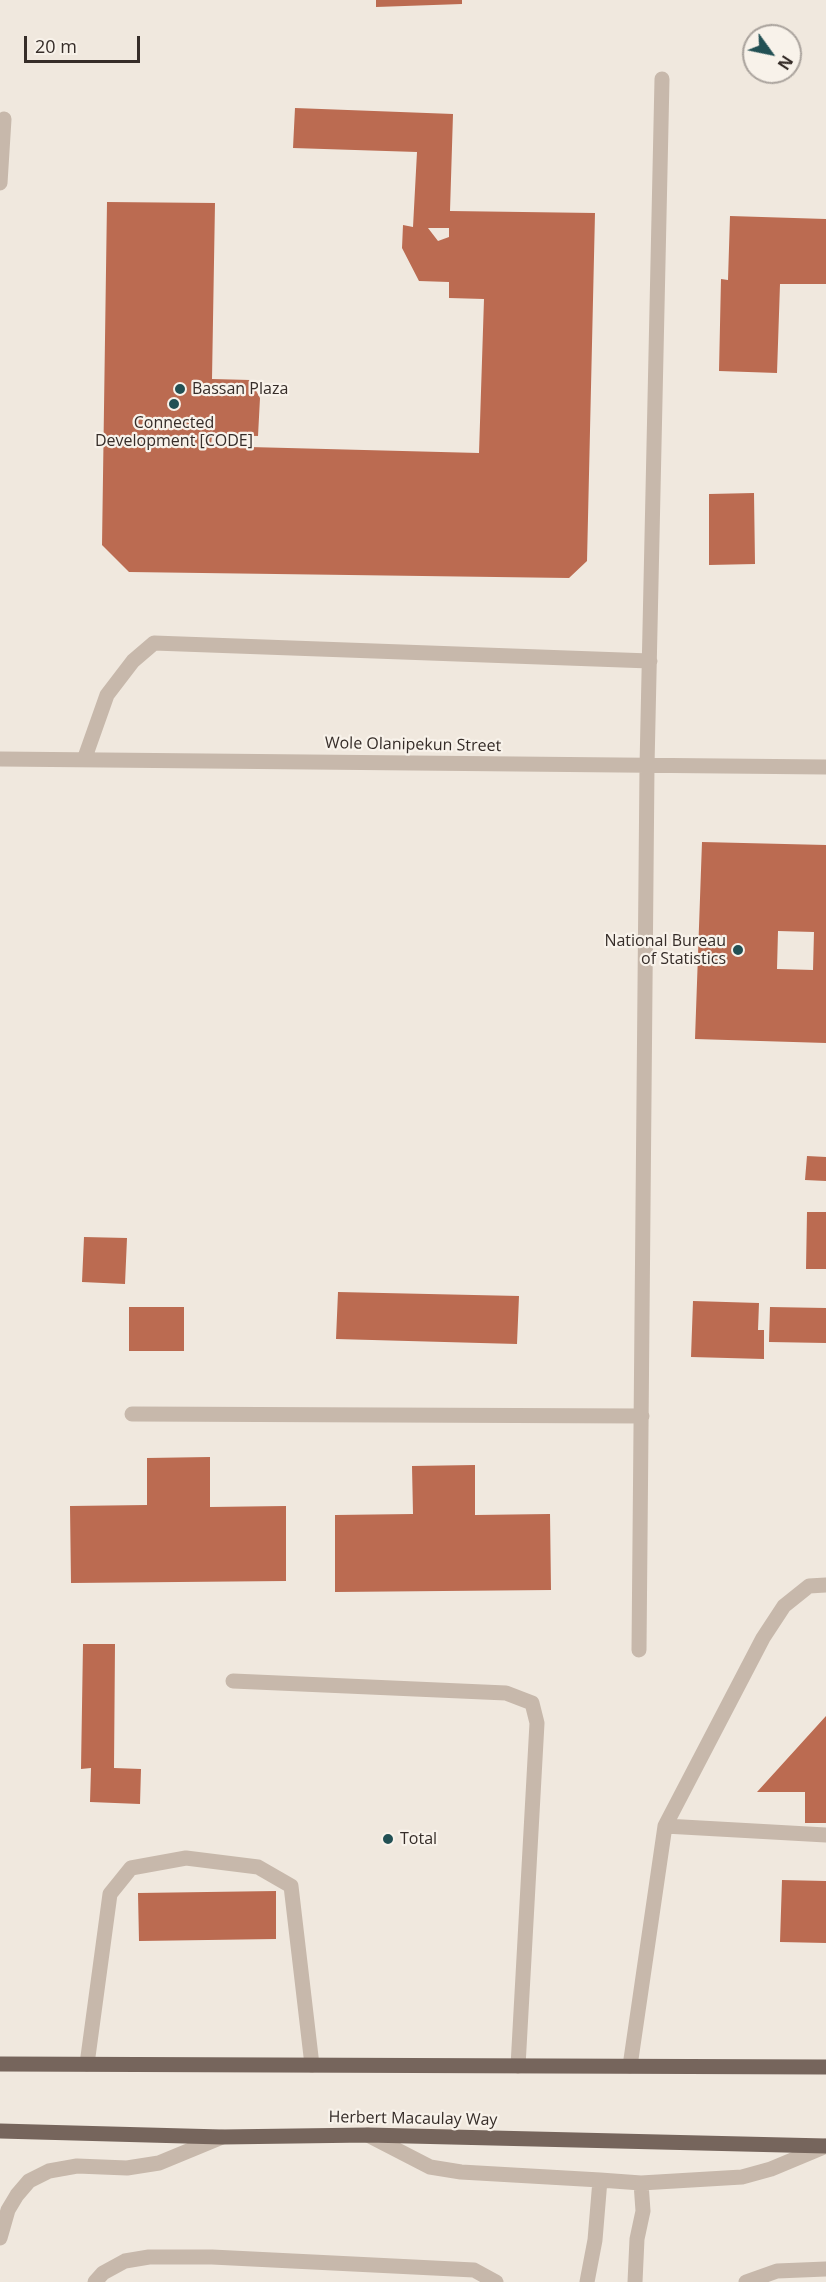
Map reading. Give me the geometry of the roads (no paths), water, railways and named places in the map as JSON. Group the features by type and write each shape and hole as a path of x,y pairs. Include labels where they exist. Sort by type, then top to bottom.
{"main road":[{"path":"0,2064 826,2067"},
{"name":"Herbert Macaulay Way","path":"0,2131 222,2136 368,2135 826,2146"}],"street":[{"path":"639,1650 647,766 662,79"},
{"path":"0,183 4,119"},
{"path":"84,760 107,695 133,661 154,643 650,661"},
{"name":"Wole Olanipekun Street","path":"0,759 826,767"},
{"path":"132,1414 642,1416"},
{"path":"630,2066 665,1826 763,1638 784,1606 809,1586 826,1585"},
{"path":"233,1681 506,1693 532,1703 537,1723 518,2066"},
{"path":"665,1826 826,1835"},
{"path":"87,2064 110,1894 131,1868 186,1858 258,1867 291,1886 312,2065"},
{"path":"368,2135 430,2167 461,2172 641,2183 742,2177 771,2169 826,2146"},
{"path":"0,2238 8,2210 17,2195 29,2181 49,2171 76,2166 127,2168 159,2163 222,2136"},
{"path":"587,2282 595,2240 600,2180"},
{"path":"635,2282 637,2239 643,2211 641,2183"},
{"path":"95,2282 103,2273 125,2261 159,2257 474,2270 496,2282"},
{"path":"746,2282 777,2271 826,2269"}],"place":[{"name":"Bassan Plaza","path":"180,389"},
{"name":"Connected Development [CODE]","path":"174,404"},
{"name":"National Bureau of Statistics","path":"738,950"},
{"name":"Total","path":"388,1839"}]}
